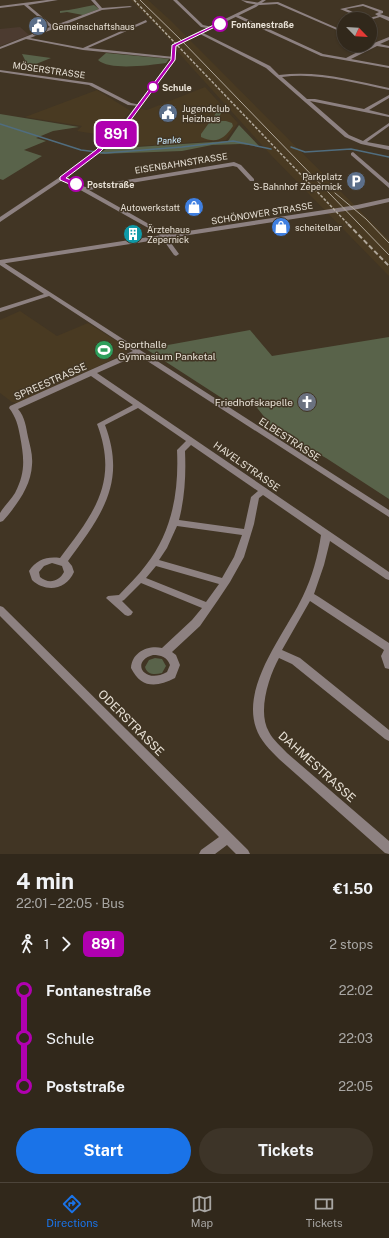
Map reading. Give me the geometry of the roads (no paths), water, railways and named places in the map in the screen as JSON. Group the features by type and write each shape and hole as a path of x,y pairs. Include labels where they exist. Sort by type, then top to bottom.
{"street":[{"path":"0,7 56,0"},
{"path":"93,0 101,9"},
{"path":"175,0 202,26 211,28"},
{"path":"243,0 260,4 277,3 337,29"},
{"path":"0,220 62,178 97,152 113,137 174,58 174,45 237,16 260,4 264,0"},
{"path":"25,4 52,27"},
{"path":"342,9 364,5 382,12 377,14 389,19"},
{"path":"0,48 101,9 130,7"},
{"path":"337,7 367,19 382,16"},
{"path":"237,16 322,55 389,67"},
{"path":"83,49 146,21"},
{"path":"201,33 268,67 342,133 354,140 389,148"},
{"path":"26,38 83,49 174,58"},
{"path":"377,42 389,38"},
{"path":"377,44 389,47"},
{"path":"346,60 358,52"},
{"name":"MÖSERSTRASSE","path":"0,71 90,84 130,104 139,105"},
{"path":"278,76 294,74 324,76 389,90"},
{"path":"366,110 389,96"},
{"path":"305,100 315,100 389,116"},
{"path":"363,142 389,124"},
{"path":"353,154 389,186"},
{"name":"EISENBAHNSTRASSE","path":"84,189 234,164 239,166 252,180"},
{"path":"62,178 161,233 176,254"},
{"name":"SCHÖNOWER STRASSE","path":"0,262 389,201"},
{"name":"ELBESTRASSE","path":"0,262 389,514"},
{"path":"0,310 37,300 49,294"},
{"name":"SPREESTRASSE","path":"0,519 18,496 27,473 28,465 22,421 18,413 13,408 138,352"},
{"name":"HAVELSTRASSE","path":"92,373 389,577"},
{"path":"62,562 84,534 98,510 107,486 110,466 108,442 101,424 139,405"},
{"path":"128,612 111,598 121,598 154,562 166,541 173,522 182,484 181,450 191,441"},
{"path":"165,652 196,623 225,582 239,557 247,533 255,497 263,491"},
{"path":"173,522 247,533"},
{"name":"DAHMESTRASSE","path":"326,534 324,551 308,596 264,676 259,720 261,728 268,741 389,849"},
{"path":"154,562 225,582"},
{"path":"139,579 208,607"},
{"path":"308,596 316,599 389,648"},
{"name":"ODERSTRASSE","path":"0,610 244,854"},
{"path":"276,652 296,661 389,736"},
{"path":"389,652 386,656 389,665"},
{"path":"205,854 228,838"}],"waterway":[{"name":"Panke","path":"0,124 81,150 105,153 182,147 233,141 271,149"},
{"name":"Panke","path":"291,147 305,152 351,149 389,157"}],"tram line":[{"path":"140,0 181,40 389,255"},
{"path":"335,193 366,219 389,243"}],"railway":[{"path":"134,0 349,225"},
{"path":"348,224 389,266"}],"place":[{"name":"Fontanestraße","path":"220,24"},
{"name":"Gemeinschaftshaus","path":"38,26"},
{"name":"Schule","path":"153,87"},
{"name":"Jugendclub Heizhaus","path":"168,113"},
{"name":"Parkplatz S-Bahnhof Zepernick","path":"356,181"},
{"name":"Poststraße","path":"76,184"},
{"name":"Autowerkstatt","path":"194,207"},
{"name":"scheitelbar","path":"281,227"},
{"name":"Ärztehaus Zepernick","path":"133,234"},
{"name":"Sporthalle Gymnasium Panketal","path":"104,350"},
{"name":"Friedhofskapelle","path":"307,402"}]}
